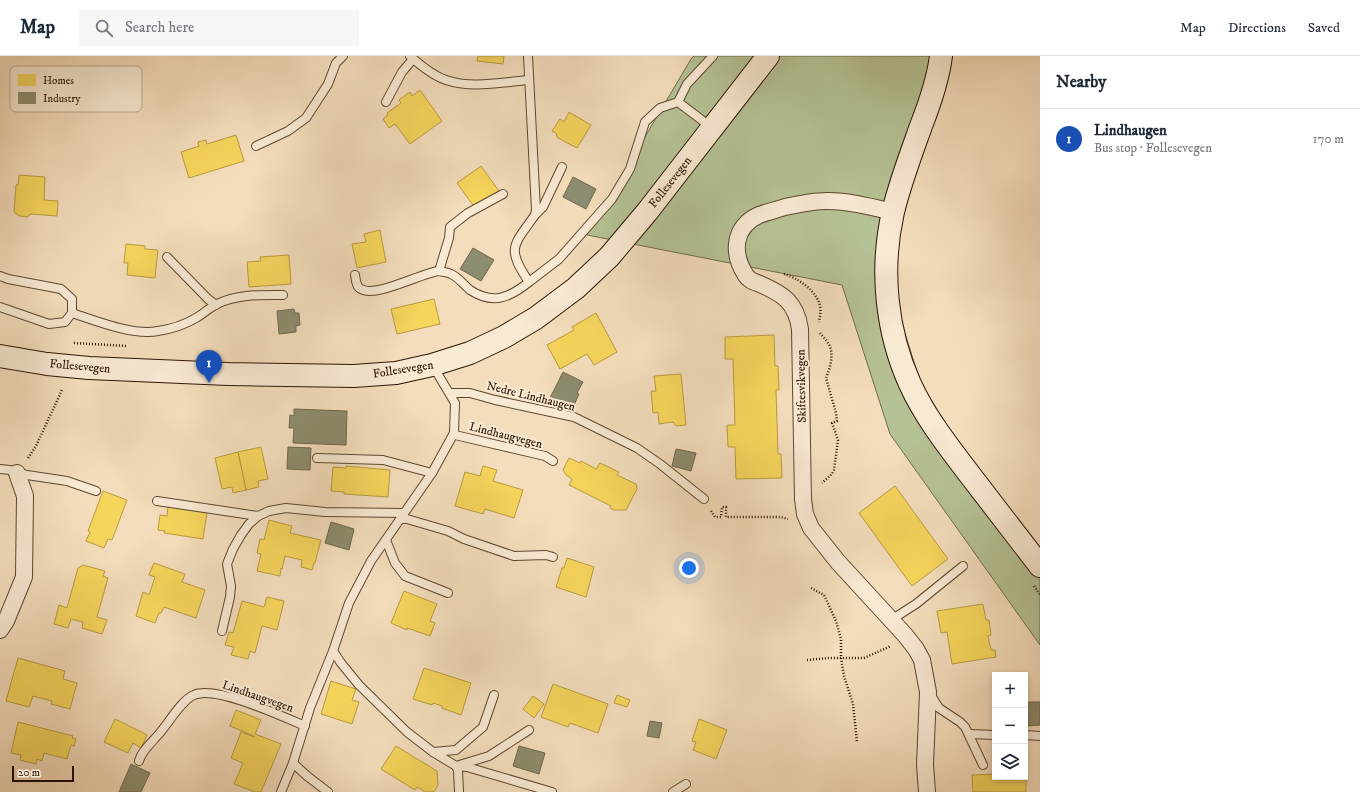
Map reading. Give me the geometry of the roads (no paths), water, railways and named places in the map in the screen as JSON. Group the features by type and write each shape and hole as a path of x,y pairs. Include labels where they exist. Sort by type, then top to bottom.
{"main road":[{"name":"Follesevegen","path":"0,356 47,364 89,368 228,374 354,376 396,373 432,365 470,353 504,338 536,318 576,288 609,257 768,56"},
{"path":"941,56 935,87 904,174 889,234 886,264 887,295 892,326 900,356 910,384 925,412 942,437 1040,566"}],"street":[{"name":"Skiftesvikvegen","path":"894,212 852,203 827,201 804,202 758,216 746,224 738,235 736,251 746,276 753,282 775,291 787,299 794,308 798,317 800,329 803,499 805,514 811,528 838,562 905,635 916,649 922,660 928,692 924,765 927,792"},
{"path":"0,630 6,621 24,577 24,496 17,473"}],"lane":[{"path":"256,146 288,131 306,118 328,84 336,63 343,56"},
{"path":"528,56 536,200 535,215"},
{"path":"355,275 356,283 359,288 369,291 386,288 430,272 439,271 452,274 470,290 486,298 499,299 518,291 559,259 612,199 630,169 645,122 660,108 678,102 687,84 713,56"},
{"path":"386,102 412,57 428,70 446,80 472,85 529,80"},
{"path":"678,102 712,128"},
{"path":"529,282 518,265 514,251 516,242 535,215 543,207 562,167"},
{"path":"439,271 449,238 450,227 468,213 503,194"},
{"path":"167,257 208,299 216,305"},
{"path":"0,276 8,279 61,289 72,299 72,314 65,322 49,324 0,307"},
{"path":"72,314 132,331 157,332 180,326 216,305 235,298 252,295 283,295"},
{"name":"Lindhaugvegen","path":"281,792 293,763 310,708 333,651 349,603 371,561 432,473 454,433 455,403 432,365"},
{"name":"Nedre Lindhaugen","path":"450,393 470,393 574,418 637,448 704,499"},
{"name":"Lindhaugvegen","path":"454,433 455,435 545,456 553,461"},
{"path":"317,458 383,460 432,473"},
{"path":"0,469 67,481 96,491"},
{"path":"157,501 258,516"},
{"path":"222,631 231,586 227,564 233,548 249,524 258,516 269,511 286,508 325,512 403,516 407,519 448,531 464,539 514,556 546,555 553,557"},
{"path":"386,540 395,563 405,576 448,594"},
{"path":"891,620 916,604 963,566"},
{"path":"333,651 359,685 407,732 433,752 456,766 467,767 500,778 514,780 552,792"},
{"name":"Skiftesvikvegen","path":"928,692 939,708 960,722 969,734 983,765"},
{"name":"Lindhaugvegen","path":"139,761 148,746 181,706 194,694 212,693 230,696 305,726"},
{"path":"433,752 456,750 483,727 494,695"},
{"path":"456,766 489,756 529,730"},
{"path":"969,734 992,735"},
{"path":"1028,735 1040,736"},
{"path":"293,763 328,792"},
{"path":"456,766 458,770 460,792"},
{"path":"674,792 686,784"}],"place":[{"name":"Lindhaugen","path":"209,383"}]}
